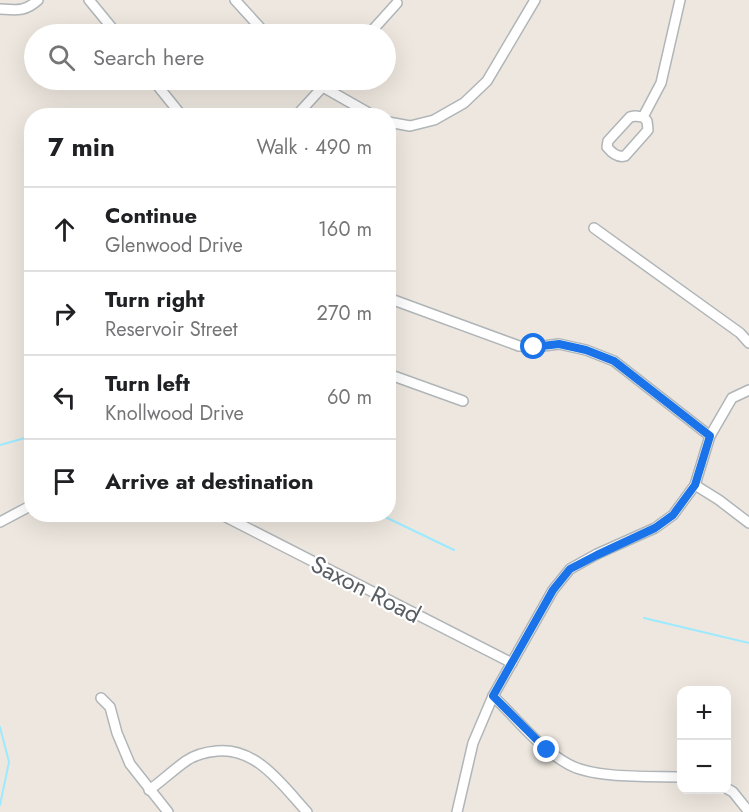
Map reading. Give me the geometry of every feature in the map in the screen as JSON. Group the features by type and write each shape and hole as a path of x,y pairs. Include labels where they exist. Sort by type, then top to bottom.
{"street":[{"path":"0,9 23,10 38,0"},
{"path":"89,0 109,24"},
{"path":"396,123 410,126 434,120 464,103 487,81 536,0"},
{"path":"644,117 661,83 680,0"},
{"path":"237,3 257,24"},
{"path":"378,24 397,3"},
{"path":"161,90 176,108"},
{"path":"303,108 320,90"},
{"path":"336,90 362,108"},
{"path":"630,117 644,117 648,130 625,156 612,153 607,147 608,141 630,117"},
{"path":"594,228 740,333 749,343"},
{"path":"396,301 519,346 559,344 586,350 614,361 710,436"},
{"path":"396,377 463,401"},
{"path":"457,812 473,743 493,696 553,590 570,569 655,528 673,515 695,485 710,436 732,398 749,390"},
{"path":"695,485 749,523"},
{"path":"0,522 24,509"},
{"name":"Saxon Road","path":"236,522 512,663"},
{"path":"493,696 547,750 570,765 594,773 677,777"},
{"path":"100,698 110,706 117,733 130,764 168,812"},
{"path":"149,790 187,760 203,753 226,750 246,755 268,770 307,812"},
{"path":"731,790 749,812"}],"waterway":[{"path":"0,445 24,438"},
{"path":"396,522 454,550"},
{"path":"644,618 749,643"},
{"path":"0,727 9,762 0,805"}],"route":[{"path":"534,347 559,344 586,350 614,361 710,436 695,485 673,515 634,540 570,569 553,590 493,696 547,750"}]}
